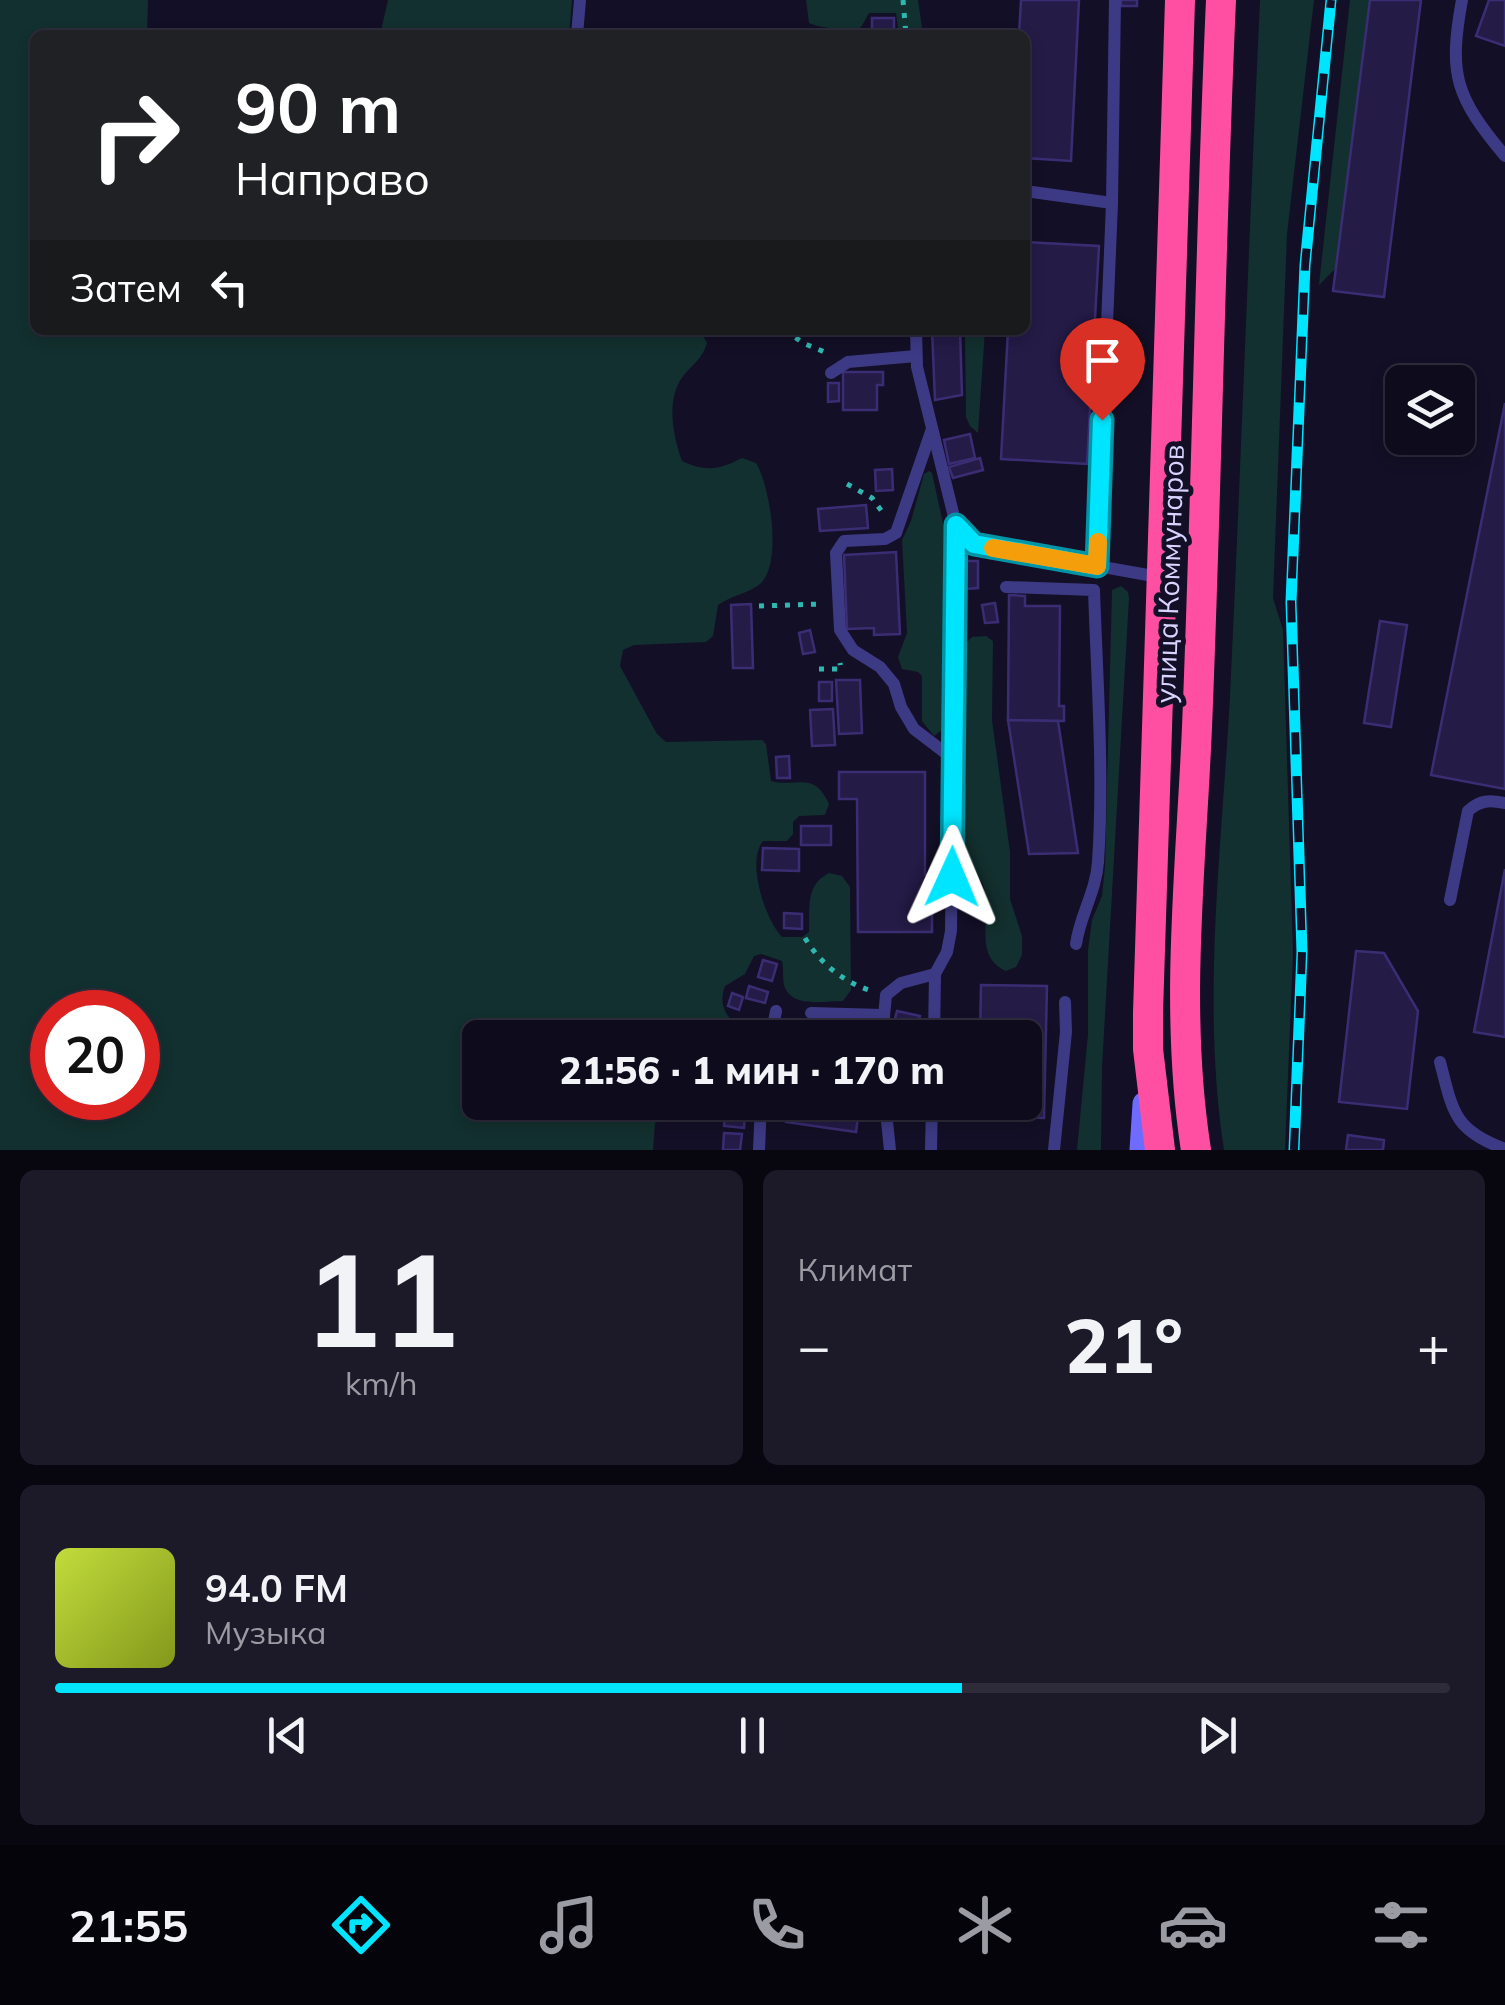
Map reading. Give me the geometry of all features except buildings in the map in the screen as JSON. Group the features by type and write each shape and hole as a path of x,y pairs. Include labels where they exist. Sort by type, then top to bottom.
{"highway":[{"path":"1160,1150 1148,1050 1180,0"},
{"name":"улица Коммунаров","path":"1196,1150 1185,1033 1186,914 1197,726 1222,0"}],"main road":[{"path":"1142,1150 1148,1050"}],"lane":[{"path":"577,30 580,0"},
{"path":"1076,944 1079,920 1093,893 1098,864 1099,719 1094,590 1103,567 1115,0"},
{"path":"1462,0 1454,46 1459,85 1476,120 1505,156"},
{"path":"1030,192 1112,203"},
{"path":"916,335 916,356 956,525 951,932 947,952 935,974 934,1020"},
{"path":"832,374 848,362 916,356"},
{"path":"932,429 896,533 885,538 844,541 836,553 840,630 853,650 880,668 894,684 900,707 914,729 952,758"},
{"path":"956,525 974,544 1162,578"},
{"path":"1006,587 1094,590"},
{"path":"1450,900 1468,811 1477,803 1505,802"},
{"path":"882,1020 886,995 901,983 935,974"},
{"path":"1054,1150 1066,1032 1064,1002"},
{"path":"775,1020 776,1011"},
{"path":"812,1013 882,1016"},
{"path":"1440,1062 1455,1116 1486,1142 1505,1149"},
{"path":"759,1150 760,1120"},
{"path":"886,1120 887,1150"},
{"path":"931,1150 932,1120"}],"path":[{"path":"903,0 906,30"},
{"path":"792,335 848,362"},
{"path":"847,484 872,498 896,533"},
{"path":"758,606 809,604"},
{"path":"806,938 820,959 840,976 856,986 886,995"}],"green space":[{"path":"0,0 148,0 147,30 30,30 30,335 703,335 705,348 674,395 672,417 682,461 705,468 742,458 756,463 766,489 772,525 771,560 760,584 718,605 713,636 706,642 634,645 623,650 620,666 657,734 666,742 762,740 766,744 771,781 804,782 823,794 829,804 825,815 799,816 787,841 763,841 758,850 757,876 776,929 782,937 802,937 809,932 810,898 816,884 829,873 842,876 850,887 851,990 843,1001 795,998 785,988 782,961 761,954 754,956 745,974 725,986 724,1009 732,1020 462,1020 462,1120 660,1120 655,1123 653,1150 0,1150"},
{"path":"388,0 572,0 569,30 381,30"},
{"path":"806,0 918,0 922,30 898,30 896,13 869,13 856,29 809,23"},
{"path":"1260,0 1314,0 1287,234 1273,598 1283,630 1293,953 1285,1150 1224,1150 1214,1037 1215,923 1230,696"},
{"path":"1350,0 1370,0 1336,268 1319,285"},
{"path":"965,335 985,335 978,433 966,417"},
{"path":"929,471 944,528 942,730 934,736 922,721 922,676 902,669 898,657 907,633 902,540 924,474"},
{"path":"1121,586 1129,598 1102,1067 1101,1150 1077,1150 1088,1034 1088,950 1092,920 1102,896 1105,866 1112,590"},
{"path":"986,636 993,641 992,720 1010,852 1010,899 1022,936 1022,955 1016,967 1006,971 995,964 986,943 982,882 968,876 965,868 966,643 972,637"}],"railway":[{"path":"1294,1150 1302,952 1291,602 1305,265 1331,0"}],"slow traffic":[{"path":"993,548 1097,566 1098,542"}],"route":[{"path":"952,877 956,525 974,544 1097,566 1102,420"}]}
